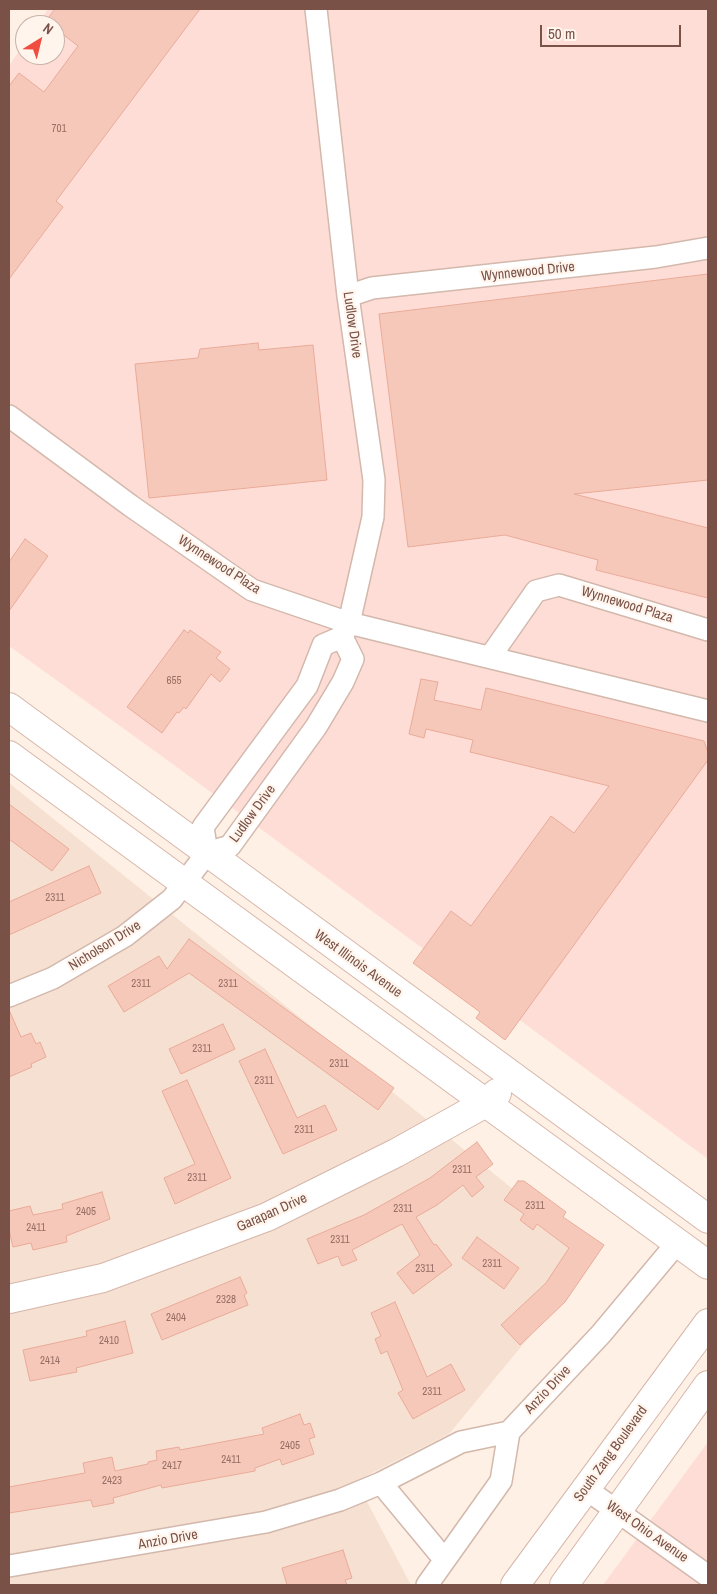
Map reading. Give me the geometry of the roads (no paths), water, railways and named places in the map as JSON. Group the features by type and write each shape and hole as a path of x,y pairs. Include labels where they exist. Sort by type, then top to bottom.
{"main road":[{"name":"West Illinois Avenue","path":"9,707 514,1078 592,1132 708,1219"},
{"path":"9,755 484,1104 708,1265"},
{"name":"Garapan Drive","path":"9,1299 103,1278 267,1217 396,1153 484,1104 514,1078"},
{"name":"South Zang Boulevard","path":"515,1585 708,1323"},
{"path":"564,1585 708,1385"}],"street":[{"name":"Ludlow Drive","path":"207,853 230,846 320,719 343,682 352,658 345,630 373,517 374,480 348,296 316,9"},
{"name":"Wynnewood Drive","path":"348,296 372,288 656,257 708,248"},
{"name":"Wynnewood Plaza","path":"9,416 131,506 252,590 345,630 490,657 708,711"},
{"name":"Wynnewood Plaza","path":"490,657 536,590 559,584 708,630"},
{"path":"207,853 203,826 307,686 323,645 345,630"},
{"name":"Nicholson Drive","path":"9,996 53,978 125,936 172,899 207,853"},
{"name":"Anzio Drive","path":"9,1566 266,1522 340,1500 381,1483 462,1442 509,1432 601,1334 677,1243"},
{"path":"427,1585 501,1480 509,1432"},
{"path":"381,1483 444,1559"},
{"name":"West Ohio Avenue","path":"586,1488 708,1576"}]}
